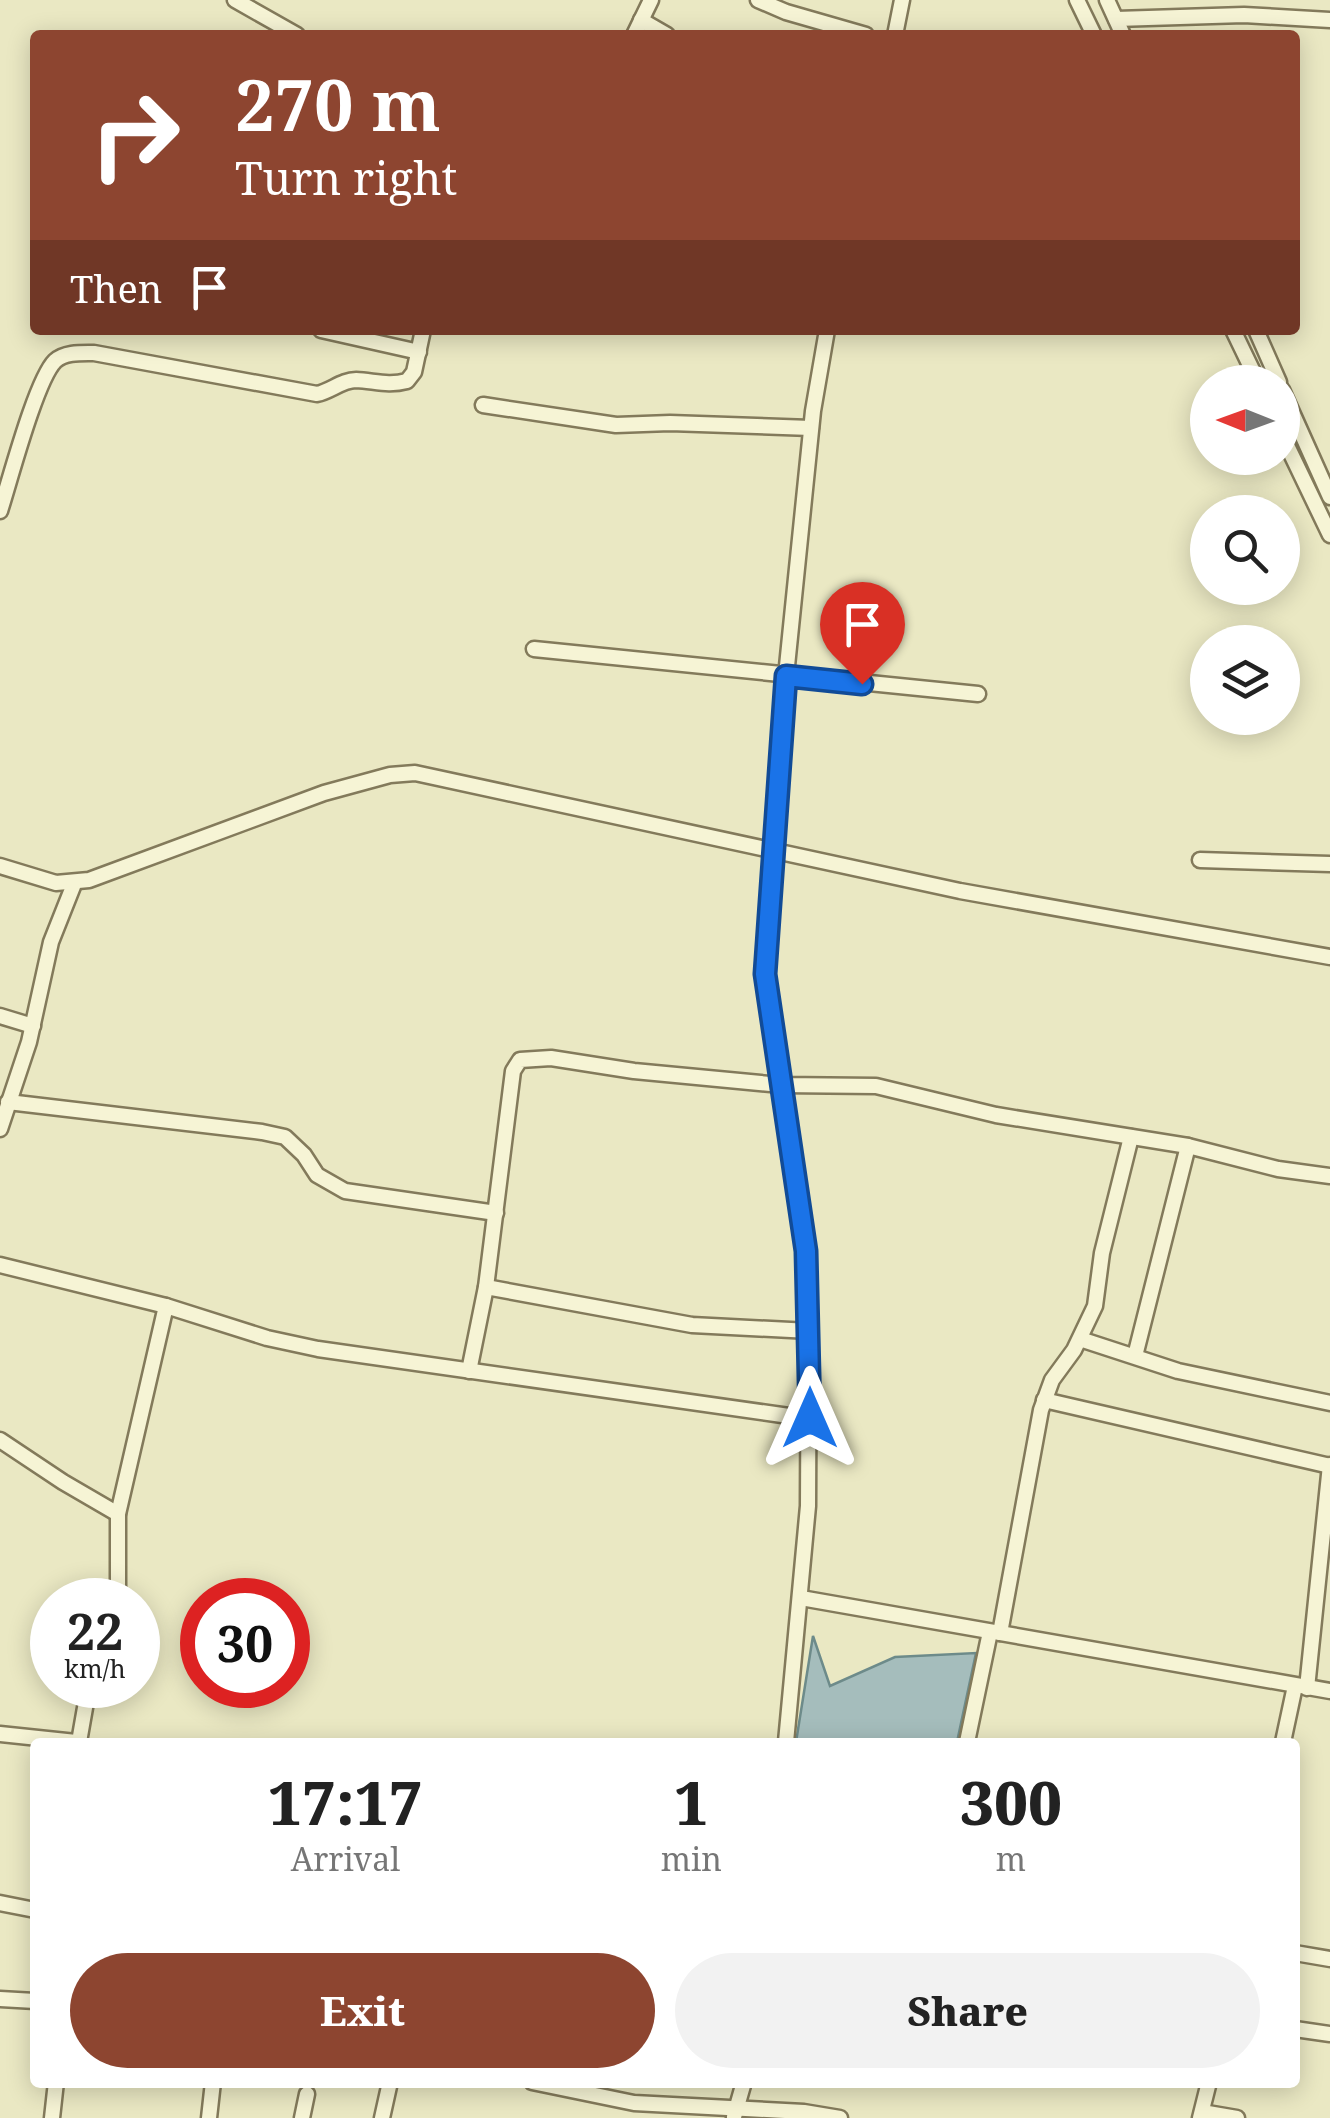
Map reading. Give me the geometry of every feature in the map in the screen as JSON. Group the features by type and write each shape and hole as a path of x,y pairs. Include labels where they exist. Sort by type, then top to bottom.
{"street":[{"path":"235,0 288,30"},
{"path":"636,30 651,0"},
{"path":"758,0 849,30"},
{"path":"896,30 902,0"},
{"path":"1077,0 1092,30"},
{"path":"1107,0 1121,30"},
{"path":"1116,20 1244,15 1330,20"},
{"path":"641,20 658,30"},
{"path":"343,335 419,352"},
{"path":"0,511 40,390 54,362 64,356 94,353 316,394 330,392 351,380 376,384 407,381 414,372 422,335"},
{"path":"786,1738 801,1598 810,1331 804,1231 765,974 786,676 812,428 826,335"},
{"path":"1235,335 1250,365"},
{"path":"1258,335 1271,365"},
{"path":"484,405 616,425 670,422 812,428"},
{"path":"1300,430 1330,497"},
{"path":"1300,473 1330,536"},
{"path":"534,648 978,694"},
{"path":"0,866 41,881 74,884 127,868 324,792 390,774 415,773 960,892 1330,957"},
{"path":"1200,860 1330,864"},
{"path":"0,1130 33,1026 50,942 74,884"},
{"path":"0,1016 33,1026"},
{"path":"469,1371 486,1287 513,1071 520,1060 551,1058 634,1072 781,1085 876,1086 996,1116 1188,1146 1278,1170 1330,1176"},
{"path":"8,1102 274,1134 285,1137 304,1155 317,1175 345,1191 496,1213"},
{"path":"968,1738 995,1632 1044,1400 1095,1306 1102,1253 1131,1137"},
{"path":"1135,1356 1188,1146"},
{"path":"0,1265 318,1349 810,1418"},
{"path":"486,1287 692,1325 810,1331"},
{"path":"118,1578 118,1514 166,1306"},
{"path":"1080,1338 1178,1371 1330,1403"},
{"path":"1044,1400 1330,1465 1301,1687 1285,1738"},
{"path":"0,1440 118,1514"},
{"path":"801,1598 1330,1691"},
{"path":"79,1738 85,1708"},
{"path":"0,1734 39,1738"},
{"path":"0,1903 30,1909"},
{"path":"1300,1954 1330,1959"},
{"path":"0,1999 30,2001"},
{"path":"1300,2030 1330,2034"},
{"path":"52,2118 55,2088"},
{"path":"209,2118 212,2088"},
{"path":"382,2118 389,2088"},
{"path":"558,2088 600,2098 736,2114 804,2112 840,2118"},
{"path":"736,2114 742,2088"},
{"path":"1208,2088 1201,2115 1237,2118"},
{"path":"302,2118 307,2094"}],"water":[{"path":"813,1636 830,1686 895,1657 976,1653 958,1738 797,1738"}],"route":[{"path":"810,1418 810,1283 767,1001 765,943 786,676 862,684"}]}
